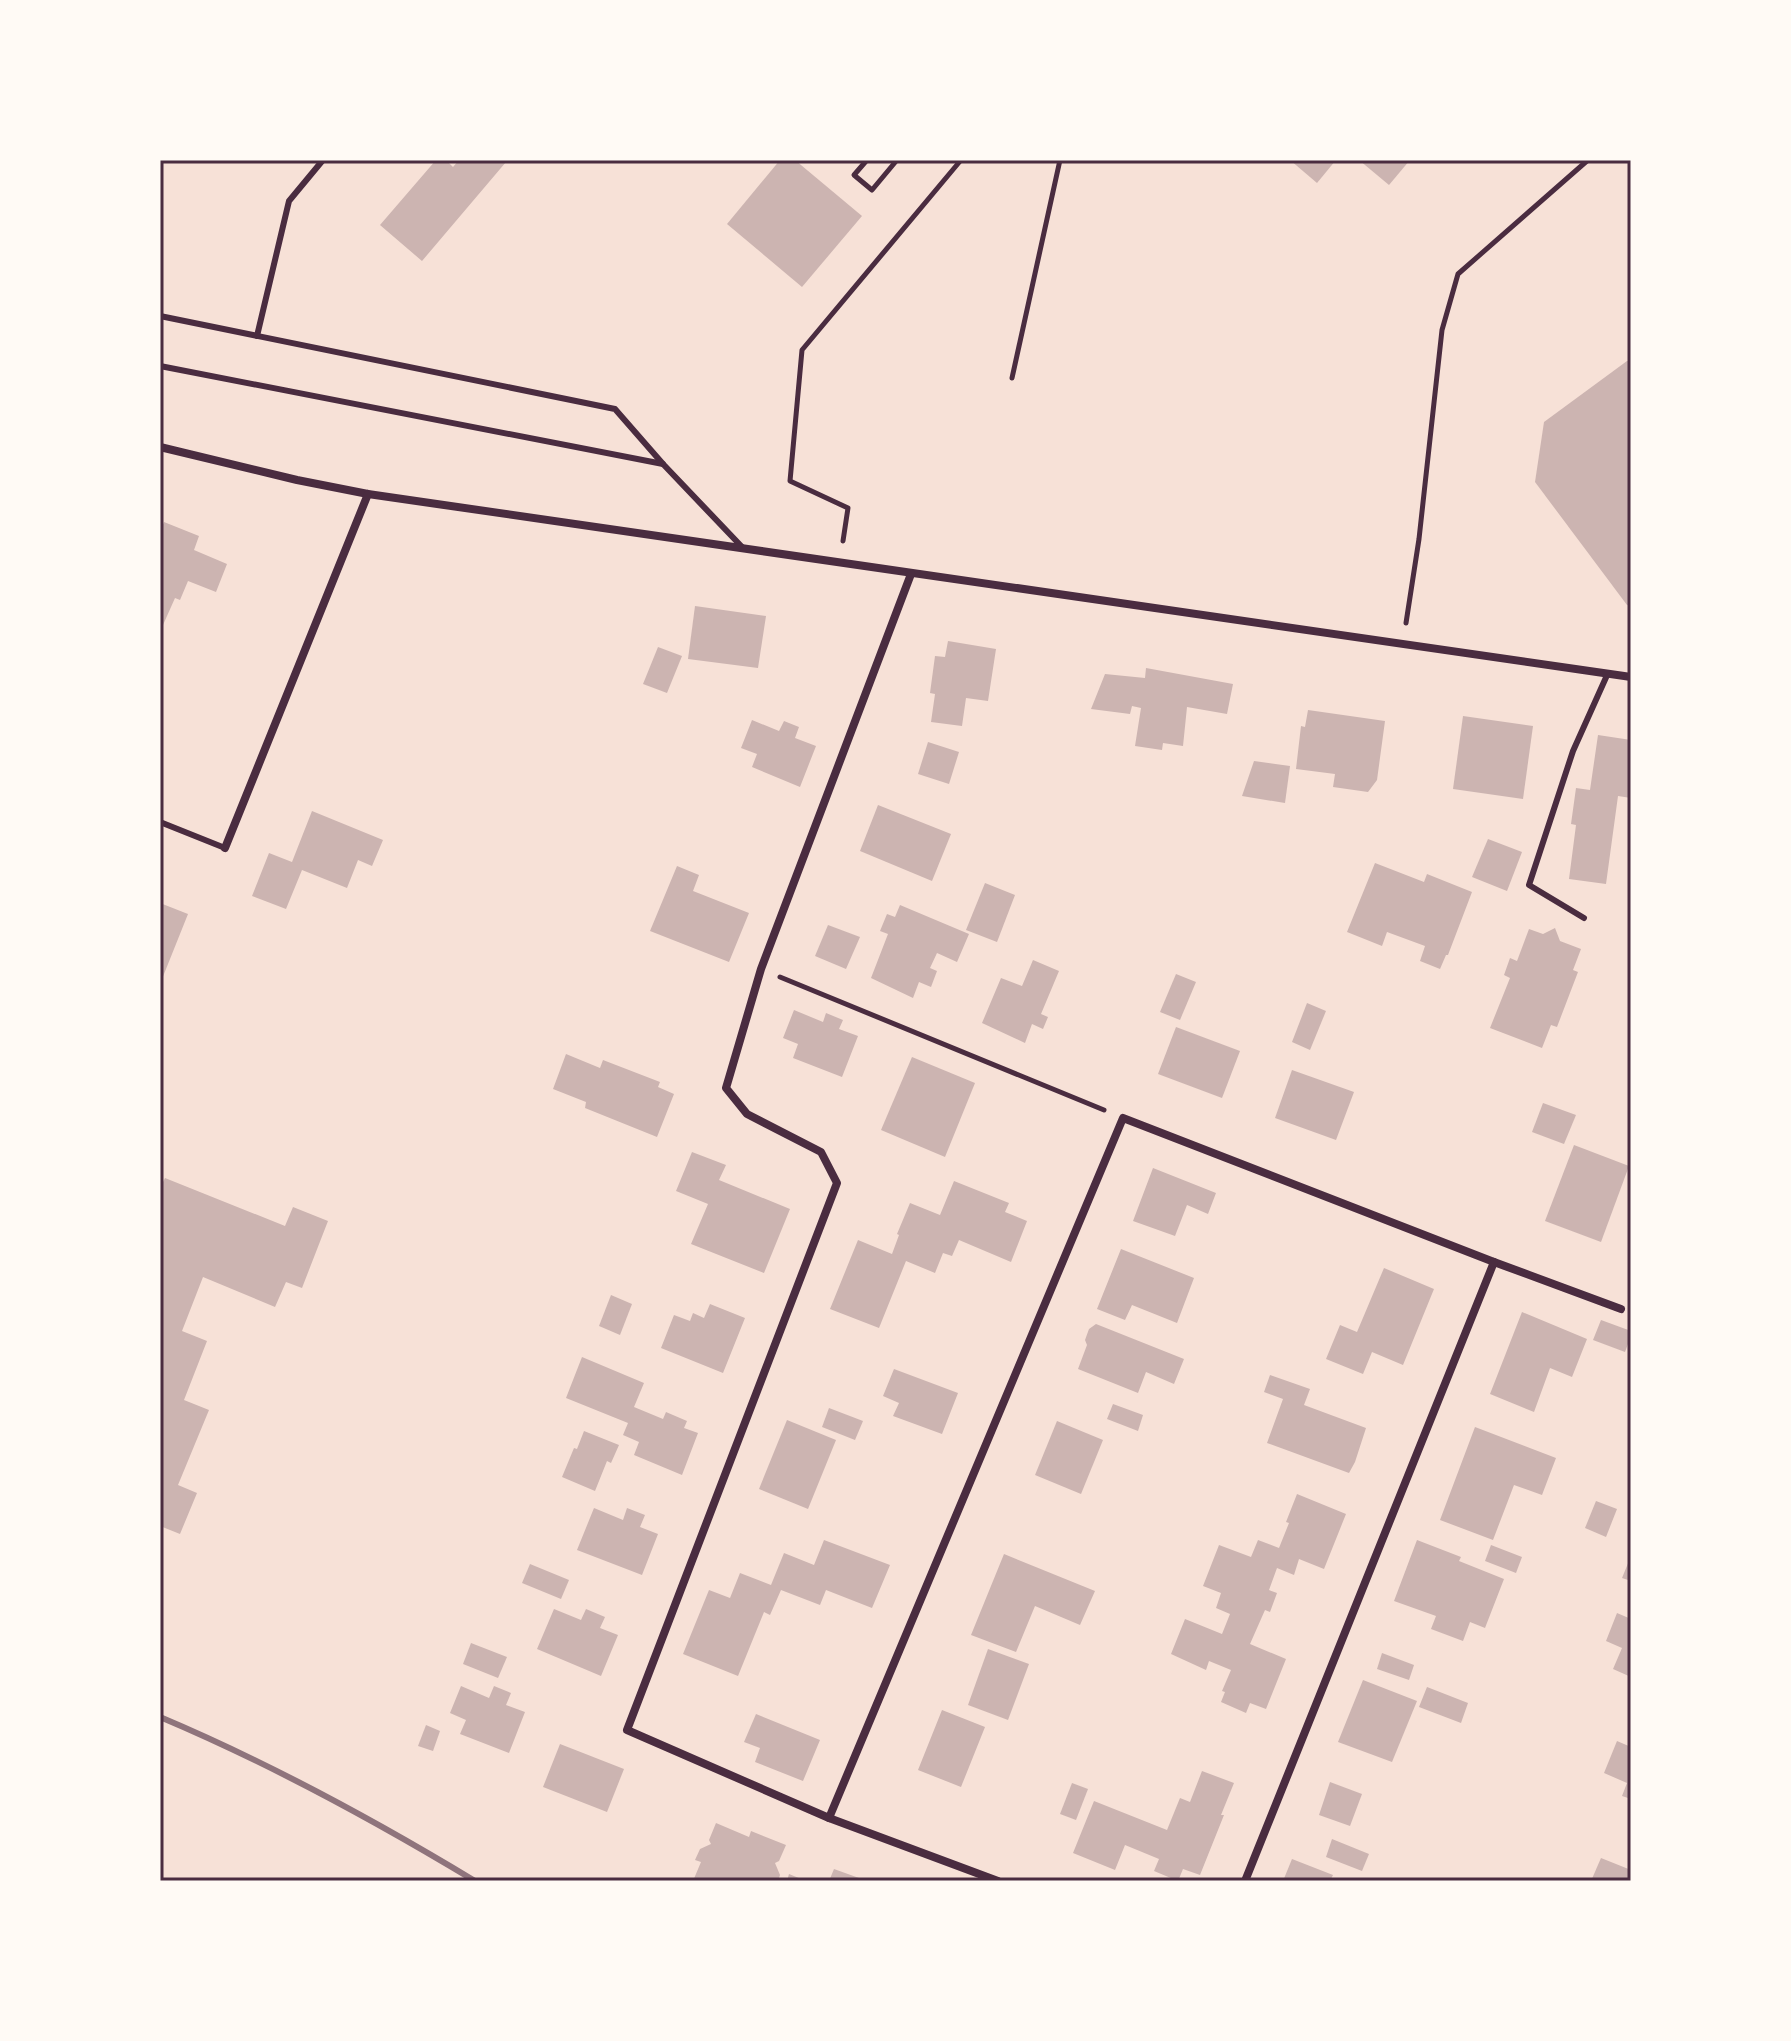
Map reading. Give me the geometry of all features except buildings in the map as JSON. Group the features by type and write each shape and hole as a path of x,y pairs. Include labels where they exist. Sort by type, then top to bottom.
{"street":[{"path":"160,447 368,494 1631,677"},
{"path":"225,848 368,494"},
{"path":"911,574 761,969 726,1088 747,1114 821,1152 837,1183 627,1730 829,1818 998,1881"},
{"path":"829,1818 1123,1118 1621,1309"},
{"path":"1245,1881 1494,1262"}],"lane":[{"path":"257,336 289,201 323,160"},
{"path":"160,316 615,409 743,548"},
{"path":"160,366 663,464"},
{"path":"1584,918 1529,885 1573,751 1608,673"},
{"path":"160,822 225,848"},
{"path":"1621,1309 1631,1312"}],"path":[{"path":"867,160 854,175 872,190 897,160"},
{"path":"839,561 848,508 790,481 802,350 961,160"},
{"path":"1012,378 1060,160"},
{"path":"1402,643 1419,539 1442,330 1458,274 1588,160"},
{"path":"761,969 1123,1118"}],"railway":[{"path":"160,1717 320,1793 475,1881"}]}
